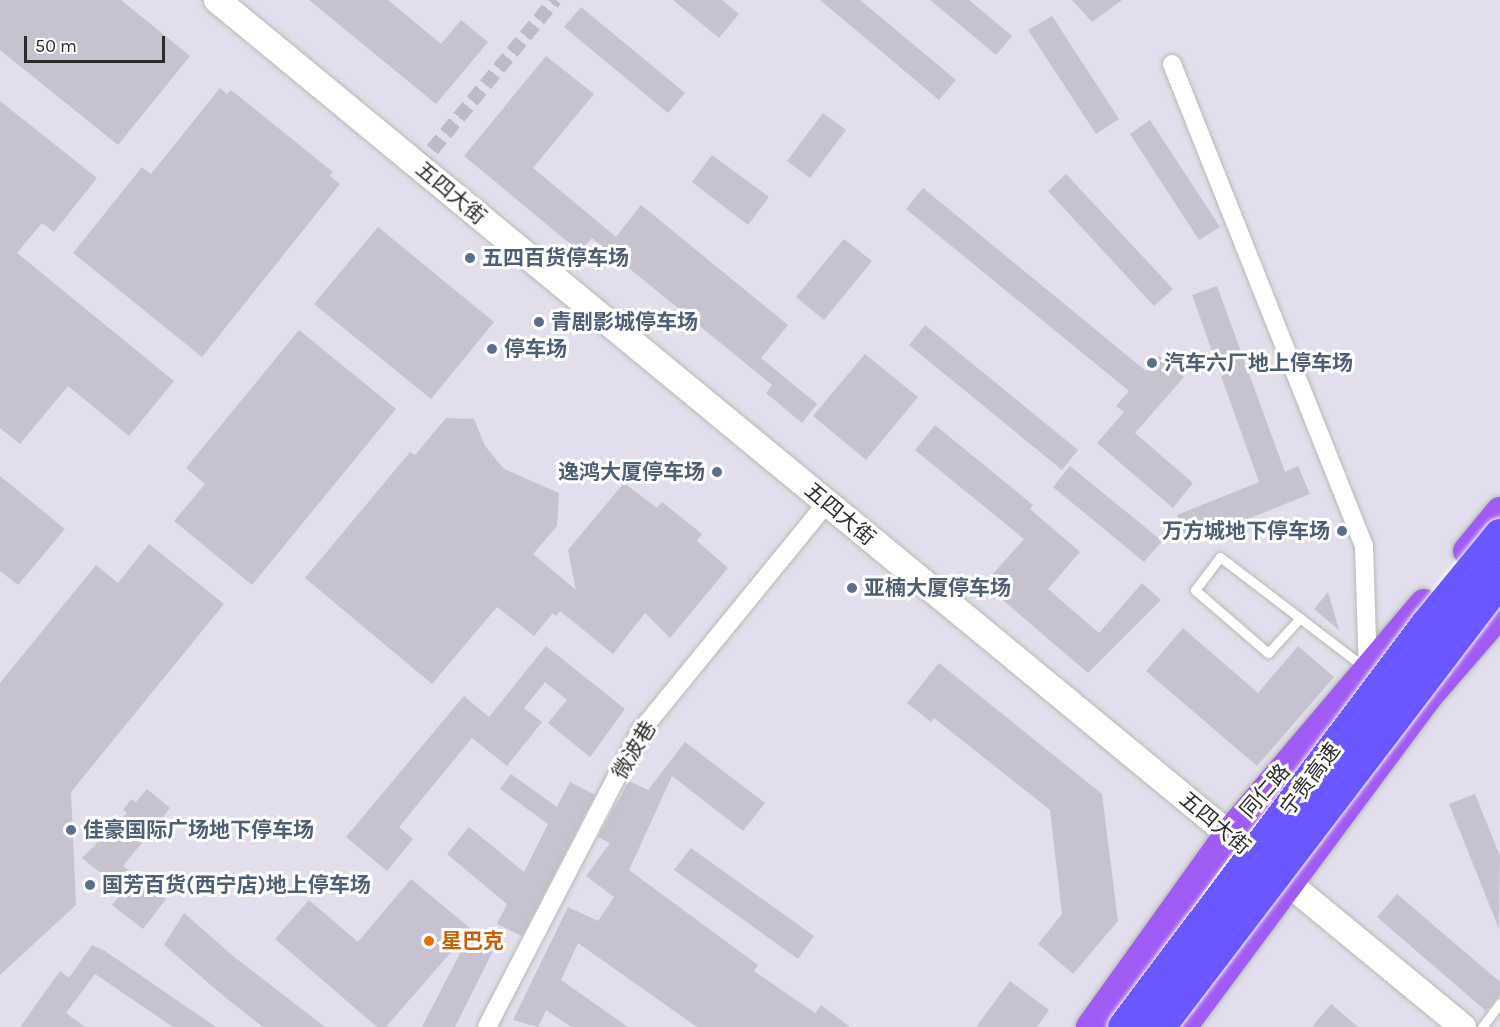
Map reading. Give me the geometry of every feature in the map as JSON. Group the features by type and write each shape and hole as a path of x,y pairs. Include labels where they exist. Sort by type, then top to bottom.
{"highway":[{"name":"宁贵高速","path":"1124,1027 1426,625 1500,535"},
{"name":"宁贵高速","path":"1158,1027 1500,578"}],"main road":[{"name":"五四大街","path":"217,0 1463,1027"},
{"name":"同仁路","path":"1090,1027 1228,834 1500,511"},
{"path":"1183,1027 1292,885 1428,697 1500,614"}],"street":[{"path":"1172,64 1364,546 1368,670"},
{"name":"微波巷","path":"487,1027 640,732 827,503"}],"lane":[{"path":"1300,618 1268,653 1195,590 1220,557 1300,618 1368,670"},
{"path":"1482,1027 1500,1003"}],"building":[{"path":"0,0 121,0 190,56 118,145 0,50"},
{"path":"309,0 388,0 441,44 461,20 488,42 436,104"},
{"path":"673,0 722,0 739,14 719,38"},
{"path":"820,0 860,0 956,80 939,100"},
{"path":"930,0 969,0 1012,36 996,55"},
{"path":"1072,0 1122,0 1092,22"},
{"path":"581,7 685,93 668,113 564,27"},
{"path":"1052,16 1119,119 1096,134 1028,30"},
{"path":"546,56 594,94 533,168 616,237 641,205 788,325 761,358 817,404 802,423 766,393 772,385 592,238 580,252 464,156"},
{"path":"220,88 227,94 231,90 333,172 330,176 340,184 202,357 73,253 142,167 151,174"},
{"path":"0,101 97,178 54,232 42,223 17,253 174,381 129,436 68,386 20,444 0,428"},
{"path":"823,113 846,130 810,178 787,161"},
{"path":"1150,120 1220,227 1199,240 1130,134"},
{"path":"712,155 769,197 748,225 692,182"},
{"path":"1066,174 1173,289 1154,306 1048,191"},
{"path":"923,188 1146,371 1159,356 1184,377 1135,433 1193,483 1173,508 1097,443 1124,412 1116,406 1129,391 906,209"},
{"path":"378,227 494,322 431,399 314,304"},
{"path":"844,239 872,261 824,320 796,297"},
{"path":"1217,286 1285,472 1298,466 1310,494 1188,543 1177,515 1259,482 1192,295"},
{"path":"925,325 1078,450 1062,470 909,345"},
{"path":"299,330 396,409 252,585 174,521 205,484 186,468"},
{"path":"865,354 918,397 866,460 813,416"},
{"path":"446,418 474,419 485,446 504,469 559,493 557,526 533,554 576,590 568,550 624,483 657,508 662,502 702,534 697,541 728,568 670,638 645,613 613,654 560,611 556,616 553,613 534,636 497,607 432,684 305,578 410,452 415,455"},
{"path":"935,425 1033,505 1030,509 1080,552 1048,589 1099,633 1142,583 1161,600 1088,673 984,584 1024,539 915,450"},
{"path":"1070,466 1162,541 1144,562 1053,487"},
{"path":"0,476 65,529 18,585 0,571"},
{"path":"149,544 224,604 71,792 76,905 0,975 0,683 96,565 118,583"},
{"path":"1328,592 1339,630 1314,609"},
{"path":"1183,628 1258,693 1298,646 1334,677 1257,766 1146,671"},
{"path":"546,646 625,709 590,757 548,723 567,700 545,682 524,708 542,722 507,766 472,738 399,827 413,839 387,871 346,837 464,696 489,717"},
{"path":"939,663 1102,794 1118,921 1073,974 1038,944 1062,914 1050,810 934,718 931,722 907,703"},
{"path":"685,742 765,803 743,831 672,776 629,870 758,965 754,971 815,1013 821,1005 850,1027 697,1027 578,943 561,980 628,1027 571,1027 546,1010 538,1027 513,1020 568,907 598,921 614,897 586,876 610,843 598,837 629,781 648,790"},
{"path":"511,774 557,807 570,782 595,795 522,936 497,924 507,904 447,854 469,827 524,872 548,824 500,789"},
{"path":"147,789 170,808 123,866 166,899 143,929 112,905 123,891 82,858 127,813 123,810 131,799 136,802"},
{"path":"1475,794 1500,856 1499,929 1449,804"},
{"path":"691,848 814,936 798,959 674,870"},
{"path":"411,879 471,929 386,1027 377,1027 275,939 309,900 358,942"},
{"path":"1397,894 1500,982 1500,995 1486,1011 1377,917"},
{"path":"184,913 233,956 325,1027 263,1027 226,998 164,945"},
{"path":"472,930 494,949 455,1027 422,1027"},
{"path":"92,945 105,951 216,1027 173,1027 95,974 66,1013 85,1027 20,1027 60,971 69,978"},
{"path":"1010,981 1049,1010 1037,1027 976,1027"},
{"path":"1331,1004 1358,1027 1312,1027"}],"tunnel":[{"path":"419,166 555,0"}],"place":[{"name":"五四百货停车场","path":"470,258"},
{"name":"青剧影城停车场","path":"539,322"},
{"name":"停车场","path":"492,349"},
{"name":"汽车六厂地上停车场","path":"1152,363"},
{"name":"逸鸿大厦停车场","path":"717,472"},
{"name":"万方城地下停车场","path":"1342,531"},
{"name":"亚楠大厦停车场","path":"852,588"},
{"name":"佳豪国际广场地下停车场","path":"71,830"},
{"name":"国芳百货(西宁店)地上停车场","path":"90,885"},
{"name":"星巴克","path":"429,941"}]}
